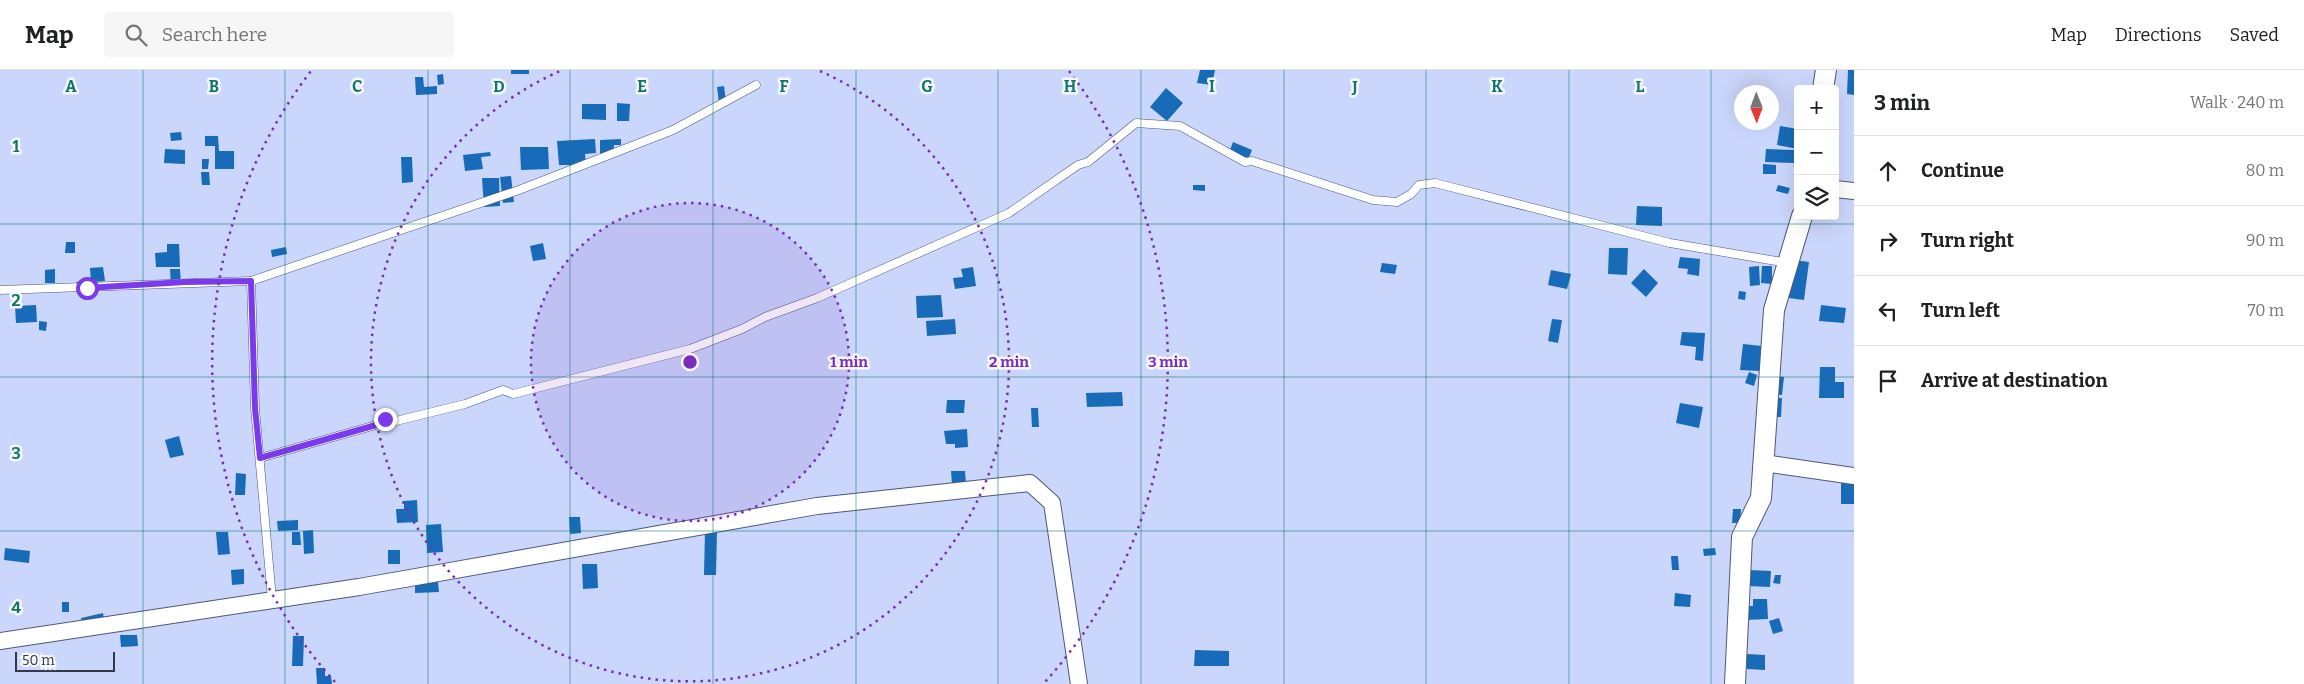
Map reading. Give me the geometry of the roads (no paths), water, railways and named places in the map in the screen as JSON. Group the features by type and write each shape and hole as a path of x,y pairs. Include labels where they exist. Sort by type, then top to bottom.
{"street":[{"path":"1824,85 1826,70"},
{"path":"1839,189 1854,191"},
{"path":"1735,684 1742,537 1760,498 1774,310 1801,220"},
{"path":"1763,463 1854,476"},
{"path":"0,641 369,585 817,506 1030,483 1052,503 1079,684"}],"lane":[{"path":"0,290 251,281 538,183 673,130 756,85"},
{"path":"260,458 376,425 385,419 396,421 466,404 503,390 514,394 707,343 742,329 765,317 818,298 1009,212 1078,165 1088,162 1136,123 1180,126 1245,162 1252,162 1373,200 1397,202 1410,194 1419,185 1435,183 1670,242 1788,263"},
{"path":"251,281 255,408 272,599"}]}
